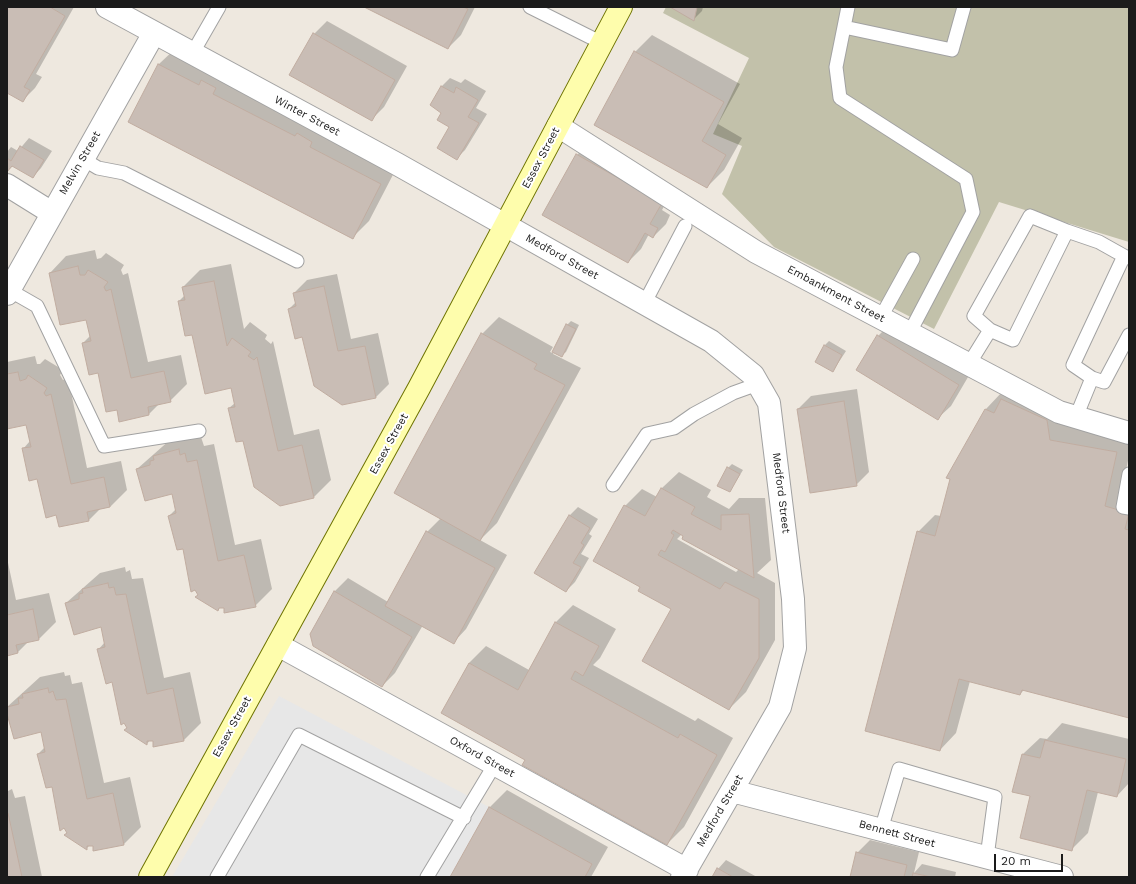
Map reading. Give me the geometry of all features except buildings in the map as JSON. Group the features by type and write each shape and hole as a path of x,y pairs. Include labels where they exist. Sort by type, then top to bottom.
{"main road":[{"name":"Essex Street","path":"150,877 419,388 621,7"}],"street":[{"name":"Winter Street","path":"107,7 396,164 506,226"},
{"name":"Melvin Street","path":"8,292 154,33"},
{"name":"Embankment Street","path":"558,126 756,252 1059,412 1129,433"},
{"path":"7,185 52,213"},
{"name":"Medford Street","path":"506,226 711,341 753,375 769,403 793,599 795,648 780,707 684,873"},
{"name":"Oxford Street","path":"278,645 495,764 684,873"},
{"name":"Bennett Street","path":"732,791 1062,877"}],"lane":[{"path":"192,54 219,7"},
{"path":"530,7 602,43"},
{"path":"848,7 836,67 840,98 966,179 973,212 910,332"},
{"path":"844,27 952,50 964,7"},
{"path":"83,159 98,168 124,173 297,261"},
{"path":"1067,231 1013,340 990,330 974,316 1030,216 1099,242 1126,257 1073,365 1092,378 1104,382 1129,335"},
{"path":"644,304 685,226"},
{"path":"881,317 913,260"},
{"path":"8,292 37,306 104,446 199,431"},
{"path":"969,364 990,330"},
{"path":"1076,417 1092,378"},
{"path":"613,485 647,434 674,428 694,414 733,393 758,384"},
{"path":"1129,474 1123,506 1129,508"},
{"path":"216,877 299,735 464,818"},
{"path":"427,877 464,818 495,764"},
{"path":"880,830 898,769 995,797 987,857"}],"shaded area":[{"path":"666,7 1129,7 1129,242 999,202 934,329 774,247 722,194 742,146 713,134 749,58 663,13"},
{"path":"279,696 489,807 450,877 172,877"}]}
